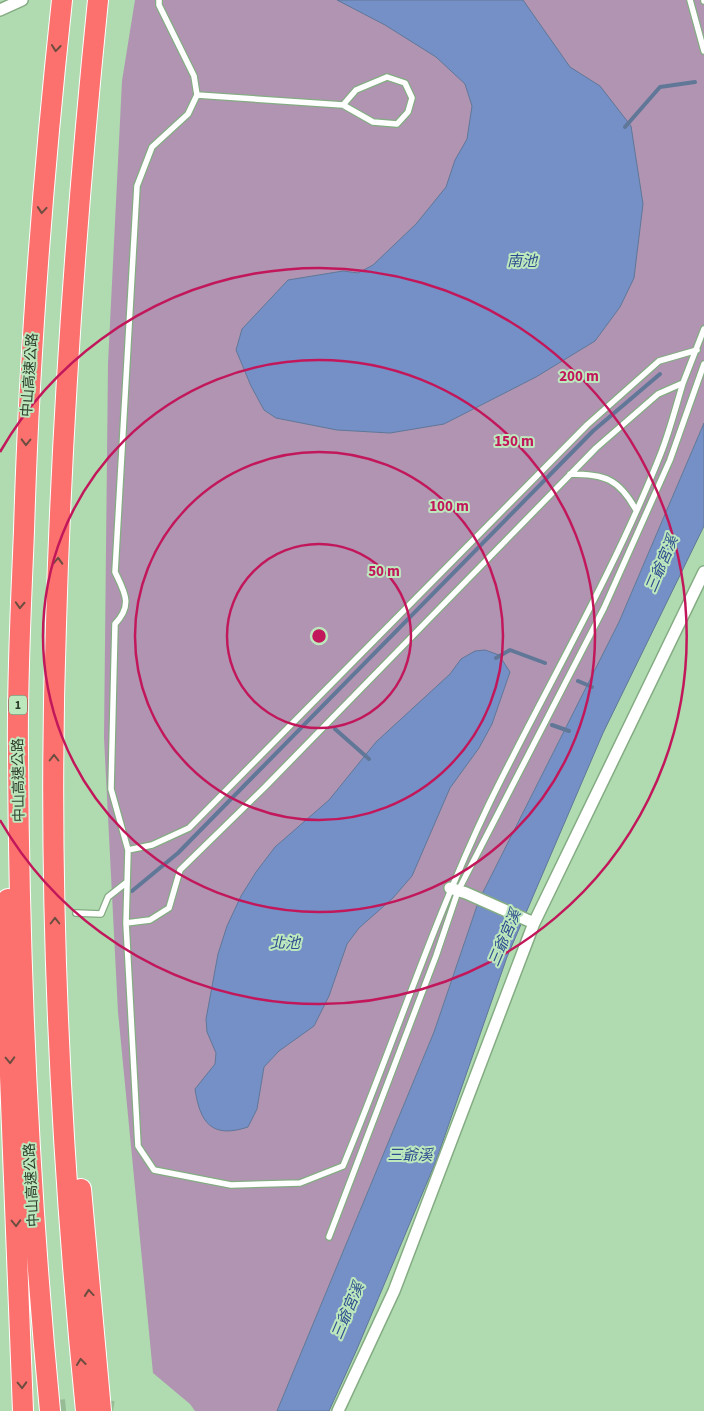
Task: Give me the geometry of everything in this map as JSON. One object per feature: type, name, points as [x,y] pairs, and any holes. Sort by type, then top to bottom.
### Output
[{"type":"highway","name":"中山高速公路","points":[[50,1411],[37,1274],[28,1130],[21,936],[18,750],[26,423],[41,222],[62,0]]},
{"type":"highway","points":[[86,1411],[72,1273],[56,944],[55,625],[64,423],[76,234],[98,0]]},
{"type":"highway","points":[[18,750],[5,947],[23,1411]]},
{"type":"highway","points":[[56,944],[70,1032],[90,1300],[101,1411]]},
{"type":"street","points":[[0,10],[22,0]]},
{"type":"street","points":[[338,1411],[394,1291],[531,921],[704,572]]},
{"type":"street","points":[[458,891],[531,921]]},
{"type":"lane","points":[[159,0],[159,5],[194,76],[197,95],[188,114],[152,147],[137,186],[115,572],[126,595],[124,614],[115,624],[111,789],[128,850],[126,923],[138,1146],[154,1170],[182,1177],[231,1185],[300,1183],[343,1166],[458,891],[604,608],[670,460],[704,364]]},
{"type":"lane","points":[[690,0],[704,51]]},
{"type":"lane","points":[[197,95],[343,105],[373,122],[397,124],[408,112],[412,98],[405,83],[387,77],[356,90],[343,105]]},
{"type":"lane","points":[[329,1237],[436,956],[490,802],[603,583],[661,452],[683,384],[704,329]]},
{"type":"lane","points":[[128,850],[152,845],[189,828],[587,425],[659,361],[697,350]]},
{"type":"lane","points":[[126,923],[150,920],[169,908],[180,870],[266,786],[570,474],[658,394],[683,384]]},
{"type":"lane","points":[[570,474],[598,474],[625,490],[636,510]]},
{"type":"lane","points":[[76,913],[101,914],[108,897],[127,882]]},
{"type":"shaded area","points":[[135,0],[704,0],[704,423],[619,622],[479,900],[434,1032],[277,1411],[195,1411],[190,1404],[153,1373],[118,1012],[104,738],[108,364],[122,81]]},
{"type":"water","name":"南池","points":[[337,0],[523,0],[570,67],[600,86],[631,126],[643,204],[634,278],[620,307],[595,341],[536,377],[444,424],[390,433],[337,430],[276,418],[264,410],[251,386],[236,350],[242,329],[288,280],[343,271],[358,273],[373,265],[416,224],[446,187],[455,160],[467,139],[472,106],[465,84],[436,57],[385,25]]},
{"type":"water","name":"三爺溪","points":[[704,423],[704,526],[603,733],[507,957],[436,1161],[357,1349],[329,1411],[277,1411],[434,1032],[479,900],[619,622]]},
{"type":"water","name":"北池","points":[[485,650],[499,655],[510,672],[492,724],[479,748],[450,788],[412,876],[393,898],[359,928],[347,944],[329,996],[314,1026],[279,1051],[264,1067],[257,1109],[248,1127],[225,1131],[217,1129],[204,1119],[197,1101],[195,1089],[215,1064],[216,1053],[207,1032],[206,1019],[218,954],[227,926],[241,896],[275,847],[329,800],[376,742],[450,674],[461,659],[475,651]]},
{"type":"waterway","points":[[625,127],[660,87],[695,82]]},
{"type":"waterway","points":[[132,891],[178,853],[593,431],[660,374]]},
{"type":"waterway","points":[[496,658],[510,650],[545,663]]},
{"type":"waterway","points":[[578,681],[592,687]]},
{"type":"waterway","points":[[552,725],[569,731]]},
{"type":"waterway","points":[[335,729],[369,759]]},
{"type":"tunnel","points":[[46,1411],[89,1407],[113,1411]]},
{"type":"water label","name":"三爺宮溪","points":[[662,564]]},
{"type":"water label","name":"三爺宮溪","points":[[505,938]]},
{"type":"water label","name":"三爺宮溪","points":[[348,1311]]}]
